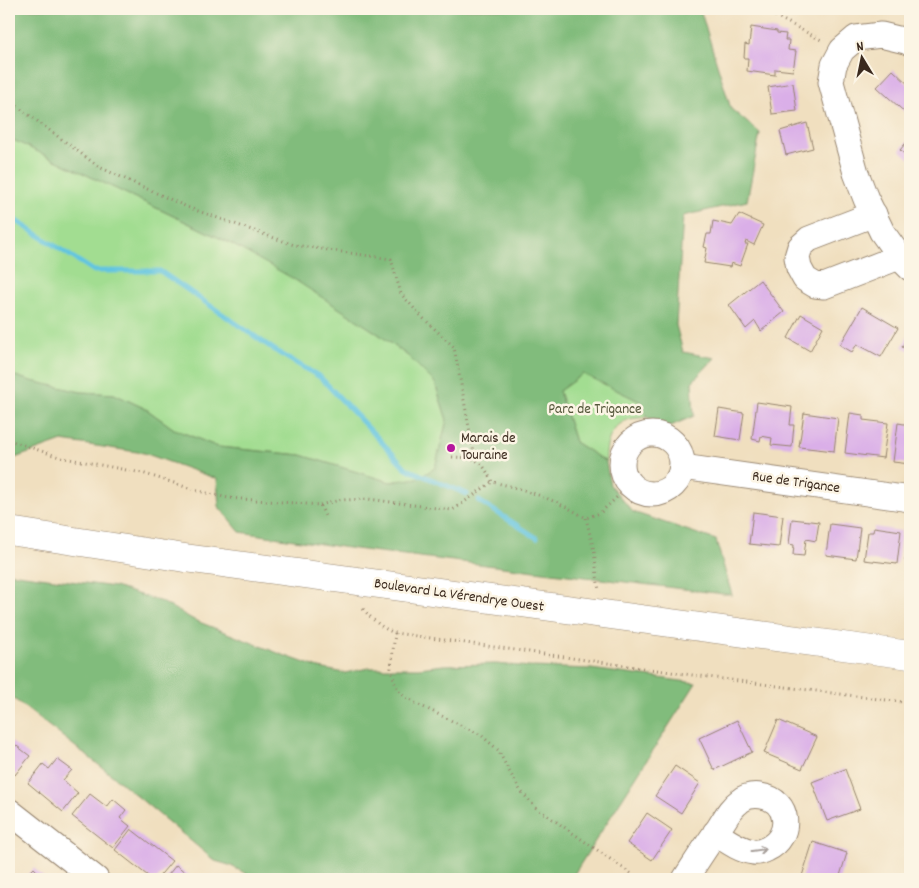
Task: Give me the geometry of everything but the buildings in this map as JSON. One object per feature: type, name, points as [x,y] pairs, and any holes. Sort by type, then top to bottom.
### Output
[{"type":"main road","name":"Boulevard La Vérendrye Ouest","points":[[9,532],[602,615],[910,655]]},
{"type":"main road","points":[[9,544],[185,558]]},
{"type":"street","points":[[874,214],[809,239],[800,247],[797,257],[799,268],[805,279],[815,285],[824,286],[905,262],[882,232],[874,214],[866,199],[856,173],[831,82],[834,65],[842,50],[856,38],[881,35],[910,43]]},
{"type":"street","points":[[652,434],[671,440],[677,448],[682,467],[679,477],[673,485],[656,494],[647,494],[630,485],[622,468],[622,458],[626,448],[633,440],[652,434]]},
{"type":"street","name":"Rue de Trigance","points":[[682,467],[910,499]]},
{"type":"street","points":[[9,811],[96,879]]},
{"type":"street","points":[[684,879],[715,833]]},
{"type":"path","points":[[762,9],[842,50]]},
{"type":"path","points":[[9,100],[99,167],[187,207],[294,245],[391,259],[401,294],[422,318],[454,347],[475,459]]},
{"type":"path","points":[[9,440],[59,457],[142,473],[194,490],[228,498],[320,505],[340,500],[368,500],[452,510],[492,482],[524,489],[567,506],[586,518],[594,551],[602,615]]},
{"type":"path","points":[[452,457],[475,459],[483,465],[492,482]]},
{"type":"path","points":[[586,518],[600,513],[630,485]]},
{"type":"path","points":[[320,505],[324,516]]},
{"type":"path","points":[[363,609],[374,622],[395,633],[692,675],[910,703]]},
{"type":"path","points":[[395,633],[391,668],[395,684],[400,693],[416,703],[482,735],[498,750],[520,790],[535,807],[639,879]]},
{"type":"green space","points":[[9,9],[700,9],[731,109],[760,133],[747,201],[683,216],[676,325],[683,352],[715,358],[692,382],[694,416],[666,428],[647,417],[641,402],[583,374],[559,391],[575,442],[606,462],[610,485],[633,512],[716,540],[732,595],[355,549],[240,532],[219,507],[217,479],[144,453],[62,441],[12,459],[9,458],[9,374],[81,392],[114,394],[146,409],[174,429],[218,447],[301,455],[390,482],[418,478],[435,468],[447,420],[435,383],[408,356],[377,333],[292,278],[228,242],[9,138]]},
{"type":"green space","points":[[9,138],[228,242],[292,277],[377,333],[408,356],[435,383],[447,420],[435,468],[418,478],[390,482],[301,455],[218,447],[174,429],[146,409],[114,394],[81,392],[9,374]]},
{"type":"green space","name":"Parc de Trigance","points":[[583,373],[641,402],[647,417],[630,419],[614,430],[608,442],[606,462],[575,442],[559,391]]},
{"type":"green space","points":[[9,573],[115,587],[162,602],[194,620],[283,655],[319,668],[345,673],[369,668],[419,668],[444,665],[496,664],[591,669],[696,683],[571,879],[257,879],[229,865],[215,861],[113,776],[9,695]]},
{"type":"waterway","points":[[9,216],[94,271],[160,271],[279,353],[320,377],[407,469],[467,494]]},
{"type":"waterway","points":[[479,501],[537,538]]},
{"type":"place","name":"Marais de Touraine","points":[[451,448]]}]
